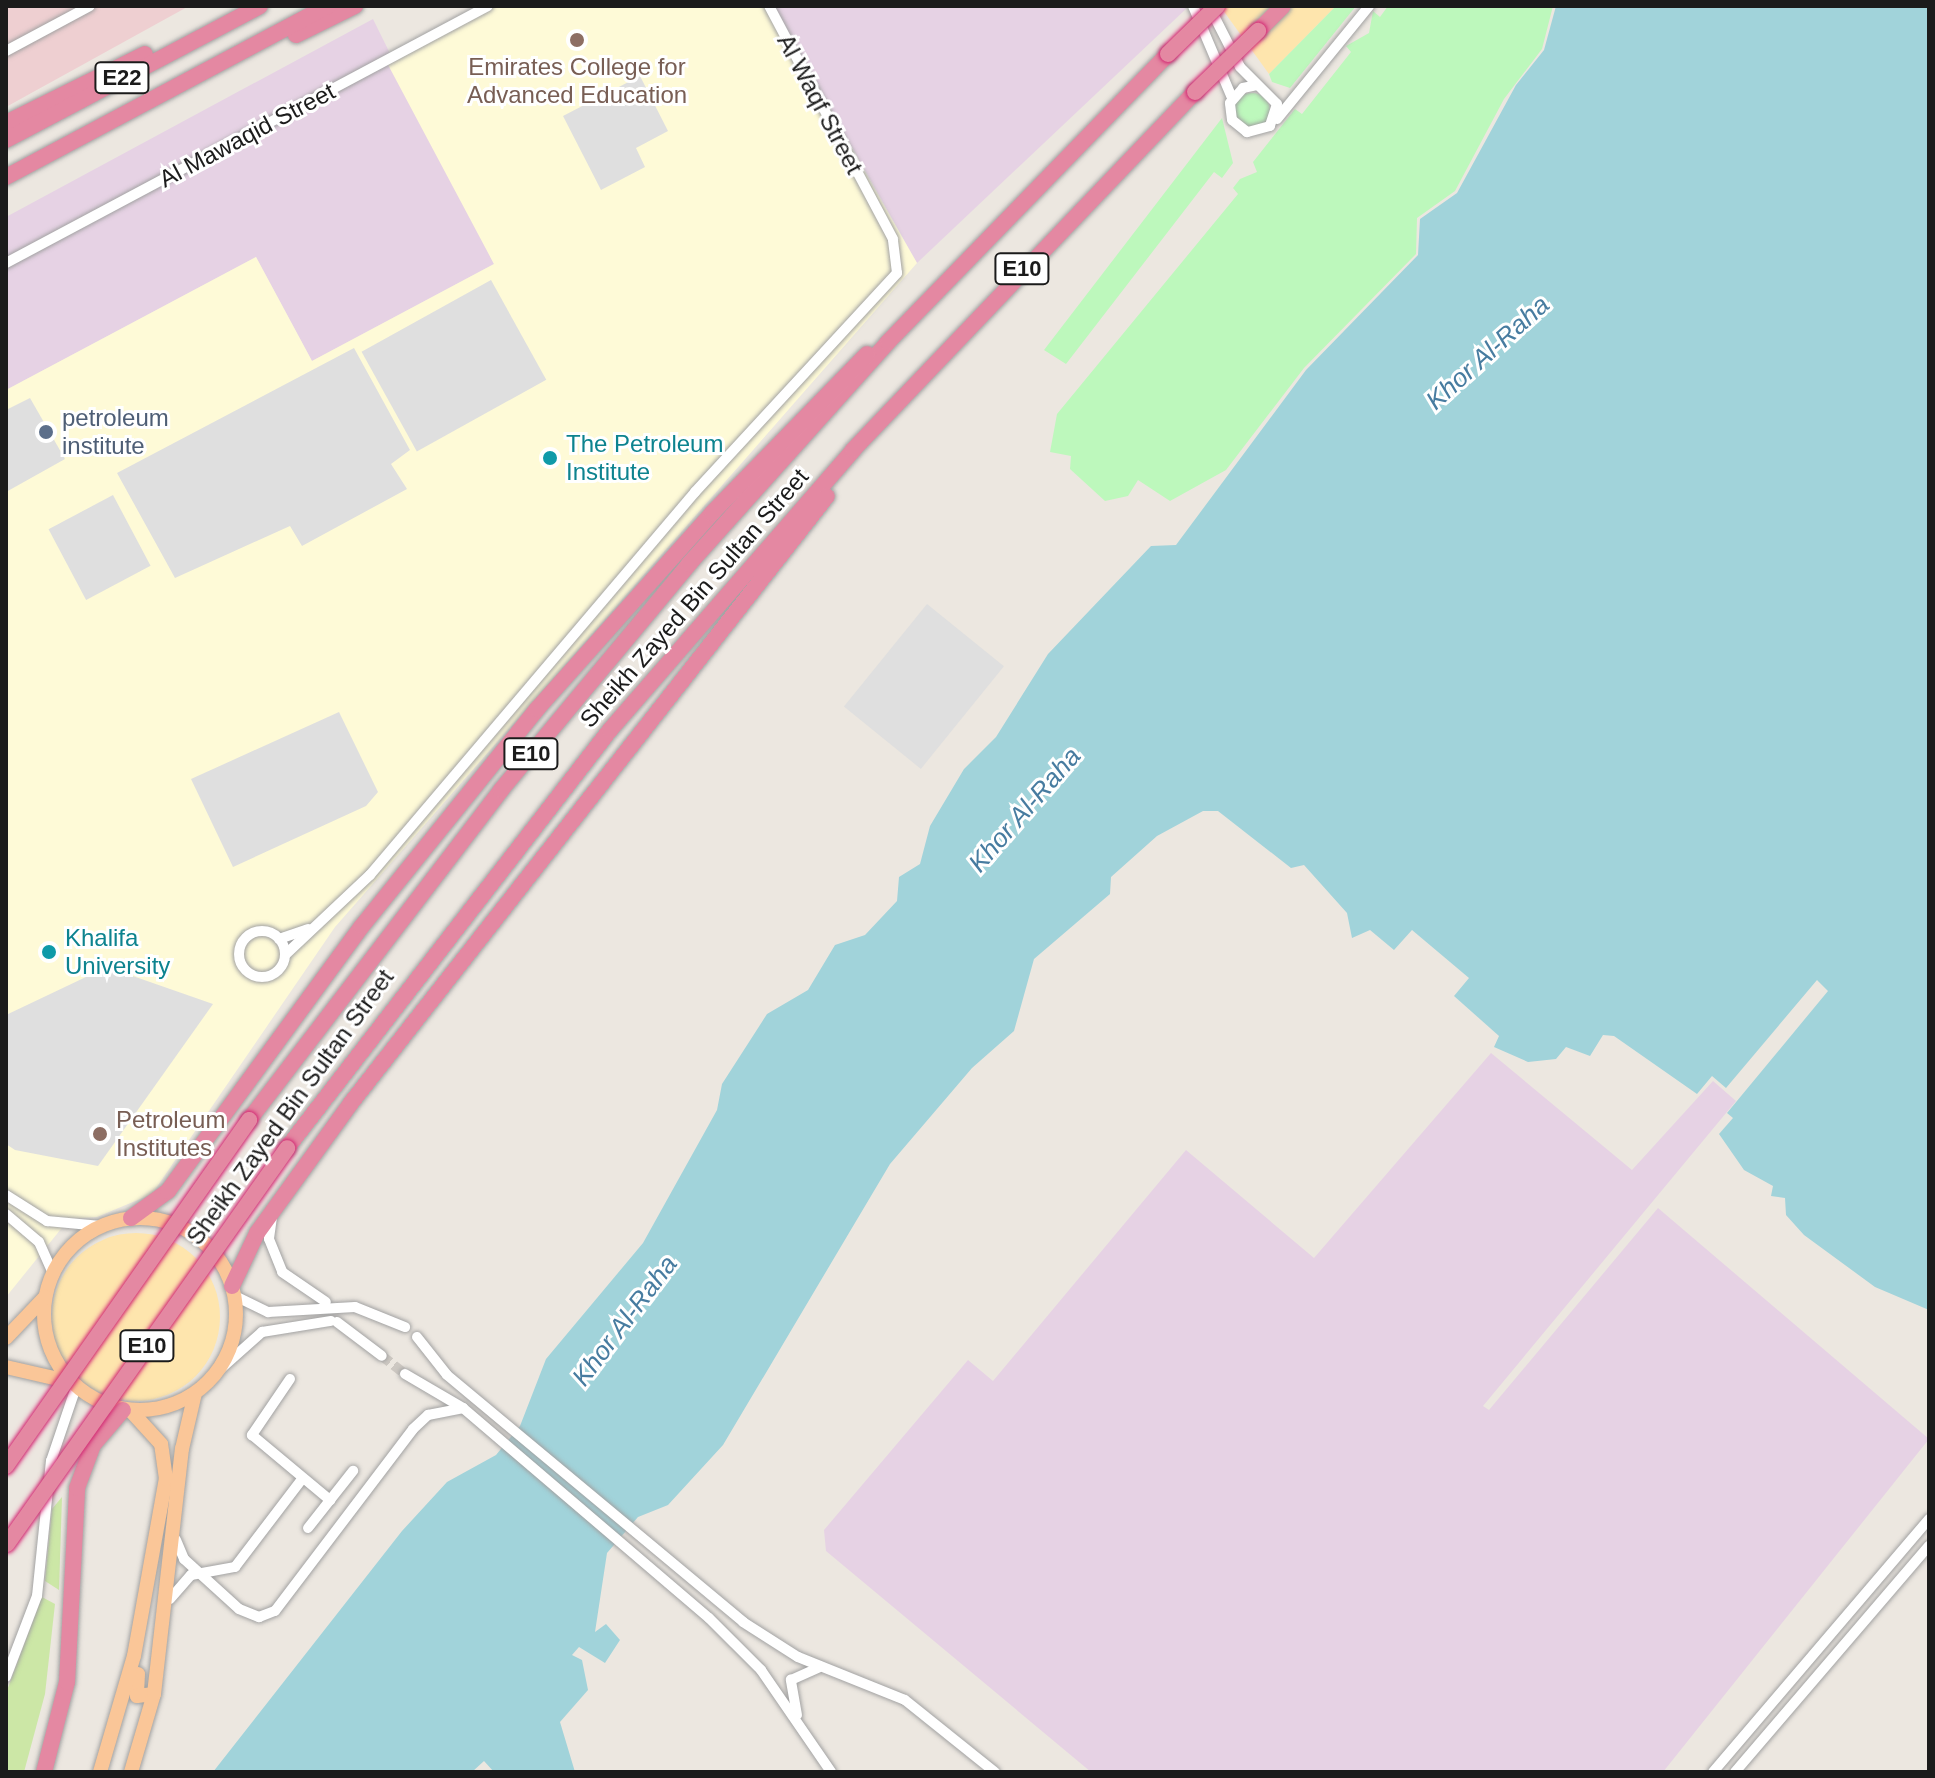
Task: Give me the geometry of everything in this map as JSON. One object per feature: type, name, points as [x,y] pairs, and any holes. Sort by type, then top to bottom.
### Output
[{"type":"highway","name":"E22","points":[[6,140],[260,6]]},
{"type":"highway","name":"E22","points":[[6,177],[46,159],[328,6]]},
{"type":"highway","points":[[220,64],[355,6]]},
{"type":"highway","name":"Sheikh Zayed Bin Sultan Street","points":[[6,1466],[249,1120],[501,790],[888,342],[1217,6]]},
{"type":"highway","name":"Sheikh Zayed Bin Sultan Street","points":[[7,1545],[287,1148],[610,730],[901,401],[1195,92],[1283,6]]},
{"type":"highway","points":[[6,123],[185,35],[239,17]]},
{"type":"highway","points":[[6,187],[46,159]]},
{"type":"highway","points":[[131,1218],[168,1191],[362,926],[620,613],[839,377],[888,342]]},
{"type":"highway","points":[[233,1291],[287,1190],[901,401]]},
{"type":"highway","points":[[44,1772],[67,1682],[77,1488],[93,1445],[127,1410]]},
{"type":"main road","points":[[73,1384],[47,1342],[45,1297],[53,1273],[101,1226],[131,1218],[194,1234],[233,1291],[233,1336],[216,1373],[195,1393],[127,1410]]},
{"type":"main road","points":[[6,1338],[45,1297]]},
{"type":"main road","points":[[6,1367],[73,1384],[127,1410],[156,1434],[165,1461],[135,1689],[141,1700],[154,1694]]},
{"type":"main road","points":[[131,1772],[154,1694],[170,1599],[182,1449],[195,1393]]},
{"type":"main road","points":[[100,1772],[145,1606]]},
{"type":"street","points":[[6,51],[90,6]]},
{"type":"street","name":"Al Mawaqid Street","points":[[6,263],[488,6]]},
{"type":"street","name":"Al Waqf Street","points":[[320,923],[370,875],[695,492],[891,281],[893,239],[769,6]]},
{"type":"street","points":[[1193,6],[1232,98],[1230,114],[1240,128],[1255,133],[1275,121],[1299,97],[1369,6]]},
{"type":"street","points":[[1209,6],[1257,85],[1299,97]]},
{"type":"street","points":[[1232,98],[1257,85]]},
{"type":"street","points":[[1269,90],[1275,121]]},
{"type":"street","points":[[320,923],[285,955],[267,977],[241,963],[250,934],[279,939],[320,923]]},
{"type":"street","points":[[279,939],[285,955]]},
{"type":"street","points":[[287,1190],[269,1228],[273,1257],[291,1283],[332,1304],[405,1327]]},
{"type":"street","points":[[6,1195],[47,1221],[101,1226]]},
{"type":"street","points":[[6,1214],[39,1242],[53,1273]]},
{"type":"street","points":[[233,1291],[268,1312],[332,1304]]},
{"type":"street","points":[[216,1373],[262,1332],[334,1321],[382,1356]]},
{"type":"street","points":[[417,1337],[447,1375],[760,1634],[824,1667],[905,1700],[995,1772]]},
{"type":"street","points":[[405,1374],[436,1387],[639,1556],[761,1670],[831,1772]]},
{"type":"street","points":[[290,1379],[252,1435],[330,1500]]},
{"type":"street","points":[[6,1677],[37,1596],[51,1461],[73,1384]]},
{"type":"street","points":[[176,1540],[184,1559],[202,1571],[239,1609],[259,1617],[275,1611],[320,1556],[413,1429],[428,1415],[463,1408]]},
{"type":"street","points":[[308,1528],[353,1471]]},
{"type":"street","points":[[170,1599],[202,1571],[228,1570],[245,1558],[302,1479]]},
{"type":"street","points":[[1713,1772],[1929,1519]]},
{"type":"street","points":[[1735,1772],[1929,1546]]},
{"type":"street","points":[[802,1727],[791,1680],[806,1668],[824,1667]]},
{"type":"shaded area","points":[[6,6],[189,6],[6,107]]},
{"type":"shaded area","points":[[488,6],[769,6],[917,263],[335,927],[152,1194],[97,1217],[69,1219],[6,1297],[6,390],[256,257],[312,361],[494,264],[386,61]]},
{"type":"shaded area","points":[[773,6],[1186,6],[1187,8],[917,263]]},
{"type":"shaded area","points":[[373,19],[494,264],[312,361],[256,257],[6,390],[6,217]]},
{"type":"shaded area","points":[[640,76],[668,131],[636,148],[645,167],[601,190],[563,116]]},
{"type":"shaded area","points":[[491,280],[546,380],[417,451],[362,352]]},
{"type":"shaded area","points":[[354,348],[410,450],[391,464],[407,489],[302,546],[290,526],[175,578],[117,473]]},
{"type":"shaded area","points":[[30,398],[65,459],[6,492],[6,410]]},
{"type":"shaded area","points":[[113,495],[151,566],[86,600],[49,529]]},
{"type":"shaded area","points":[[927,604],[1004,666],[921,769],[844,707]]},
{"type":"shaded area","points":[[339,712],[378,792],[366,806],[233,867],[191,779]]},
{"type":"shaded area","points":[[107,967],[213,1004],[98,1166],[15,1150],[6,1144],[6,1015]]},
{"type":"shaded area","points":[[1491,1053],[1632,1170],[1713,1081],[1736,1101],[1483,1406],[1489,1410],[1658,1208],[1929,1439],[1663,1772],[1091,1772],[826,1551],[824,1530],[968,1360],[993,1381],[1186,1150],[1314,1258]]},
{"type":"green space","points":[[1336,6],[1356,6],[1290,88],[1272,82],[1269,74]]},
{"type":"green space","points":[[1388,6],[1553,6],[1542,49],[1504,99],[1455,191],[1417,218],[1416,254],[1304,368],[1226,470],[1170,501],[1138,480],[1128,496],[1105,501],[1070,469],[1071,456],[1050,452],[1057,414],[1238,194],[1233,188],[1240,179],[1257,172],[1253,162],[1295,109],[1302,114],[1351,52],[1346,46],[1369,33],[1373,11],[1380,17]]},
{"type":"green space","points":[[1252,93],[1265,98],[1270,111],[1265,124],[1252,129],[1239,124],[1234,111],[1239,98]]},
{"type":"green space","points":[[1222,118],[1233,163],[1222,178],[1214,172],[1066,364],[1044,350]]},
{"type":"green space","points":[[62,1497],[59,1590],[45,1581],[52,1509]]},
{"type":"green space","points":[[42,1597],[55,1604],[45,1694],[24,1772],[6,1772],[6,1693]]},
{"type":"sand","points":[[1220,6],[1336,6],[1269,74]]},
{"type":"sand","points":[[136,1233],[168,1239],[195,1258],[214,1285],[220,1317],[214,1349],[195,1376],[168,1395],[136,1401],[104,1395],[77,1376],[58,1349],[52,1317],[58,1285],[77,1258],[104,1239]]},
{"type":"water","name":"Khor Al-Raha","points":[[1556,6],[1929,6],[1929,1310],[1875,1287],[1804,1235],[1786,1215],[1785,1198],[1771,1196],[1773,1186],[1744,1170],[1719,1134],[1733,1118],[1727,1113],[1828,991],[1817,980],[1726,1088],[1712,1076],[1697,1094],[1614,1036],[1603,1035],[1590,1056],[1566,1047],[1556,1059],[1528,1062],[1494,1047],[1499,1036],[1454,996],[1469,978],[1412,930],[1394,950],[1370,930],[1352,938],[1347,913],[1304,865],[1291,868],[1218,811],[1203,811],[1157,836],[1111,877],[1110,894],[1034,959],[1014,1031],[972,1068],[890,1164],[723,1445],[668,1505],[638,1517],[607,1553],[595,1632],[606,1624],[620,1640],[605,1663],[579,1647],[572,1655],[582,1660],[588,1690],[560,1722],[575,1772],[494,1772],[484,1761],[472,1772],[213,1772],[402,1531],[447,1482],[496,1455],[520,1426],[546,1359],[643,1243],[717,1110],[722,1084],[767,1014],[808,990],[835,945],[865,935],[897,901],[899,877],[920,864],[930,826],[964,769],[996,737],[1048,654],[1151,546],[1176,545],[1306,370],[1418,255],[1420,219],[1457,193],[1516,85],[1544,50]]},
{"type":"tunnel","points":[[382,1356],[405,1374]]},
{"type":"place","name":"Emirates College for Advanced Education","points":[[577,40]]},
{"type":"place","name":"petroleum institute","points":[[46,432]]},
{"type":"place","name":"The Petroleum Institute","points":[[550,458]]},
{"type":"place","name":"Khalifa University","points":[[49,952]]},
{"type":"place","name":"Petroleum Institutes","points":[[100,1134]]}]
